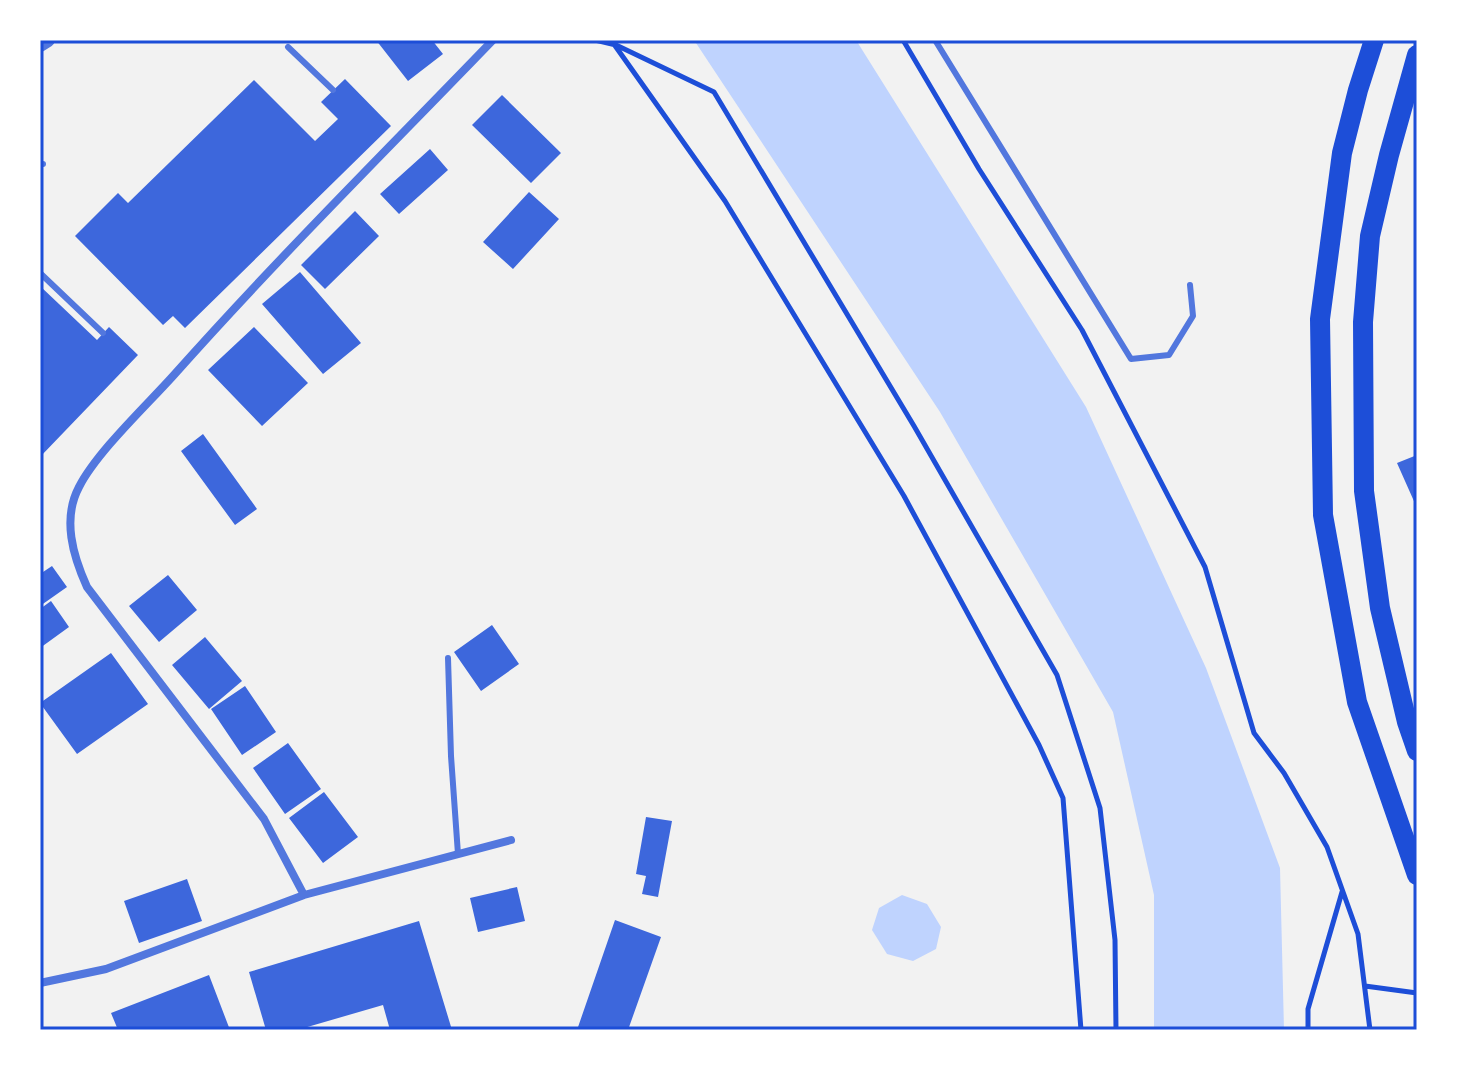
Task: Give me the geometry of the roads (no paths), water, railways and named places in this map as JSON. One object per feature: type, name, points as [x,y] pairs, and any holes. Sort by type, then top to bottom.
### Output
[{"type":"main road","points":[[1374,40],[1342,153],[1320,319],[1323,515],[1357,702],[1417,875]]},
{"type":"main road","points":[[1417,55],[1370,236],[1363,322],[1366,506],[1380,608],[1407,722],[1417,751]]},
{"type":"street","points":[[40,45],[48,40]]},
{"type":"street","points":[[304,895],[264,819],[87,587],[75,561],[70,526],[78,489],[100,458],[211,333],[493,40]]},
{"type":"street","points":[[40,983],[106,969],[304,895],[511,840]]},
{"type":"lane","points":[[935,40],[1131,359],[1169,355],[1193,316],[1190,285]]},
{"type":"lane","points":[[288,47],[333,90]]},
{"type":"lane","points":[[40,273],[103,333]]},
{"type":"lane","points":[[448,658],[458,854]]},
{"type":"water","points":[[694,40],[856,40],[1086,407],[1206,668],[1280,868],[1284,1030],[1154,1030],[1154,895],[1113,712],[940,412]]},
{"type":"water","points":[[902,895],[927,904],[941,927],[936,949],[913,961],[887,954],[872,930],[879,908]]}]
